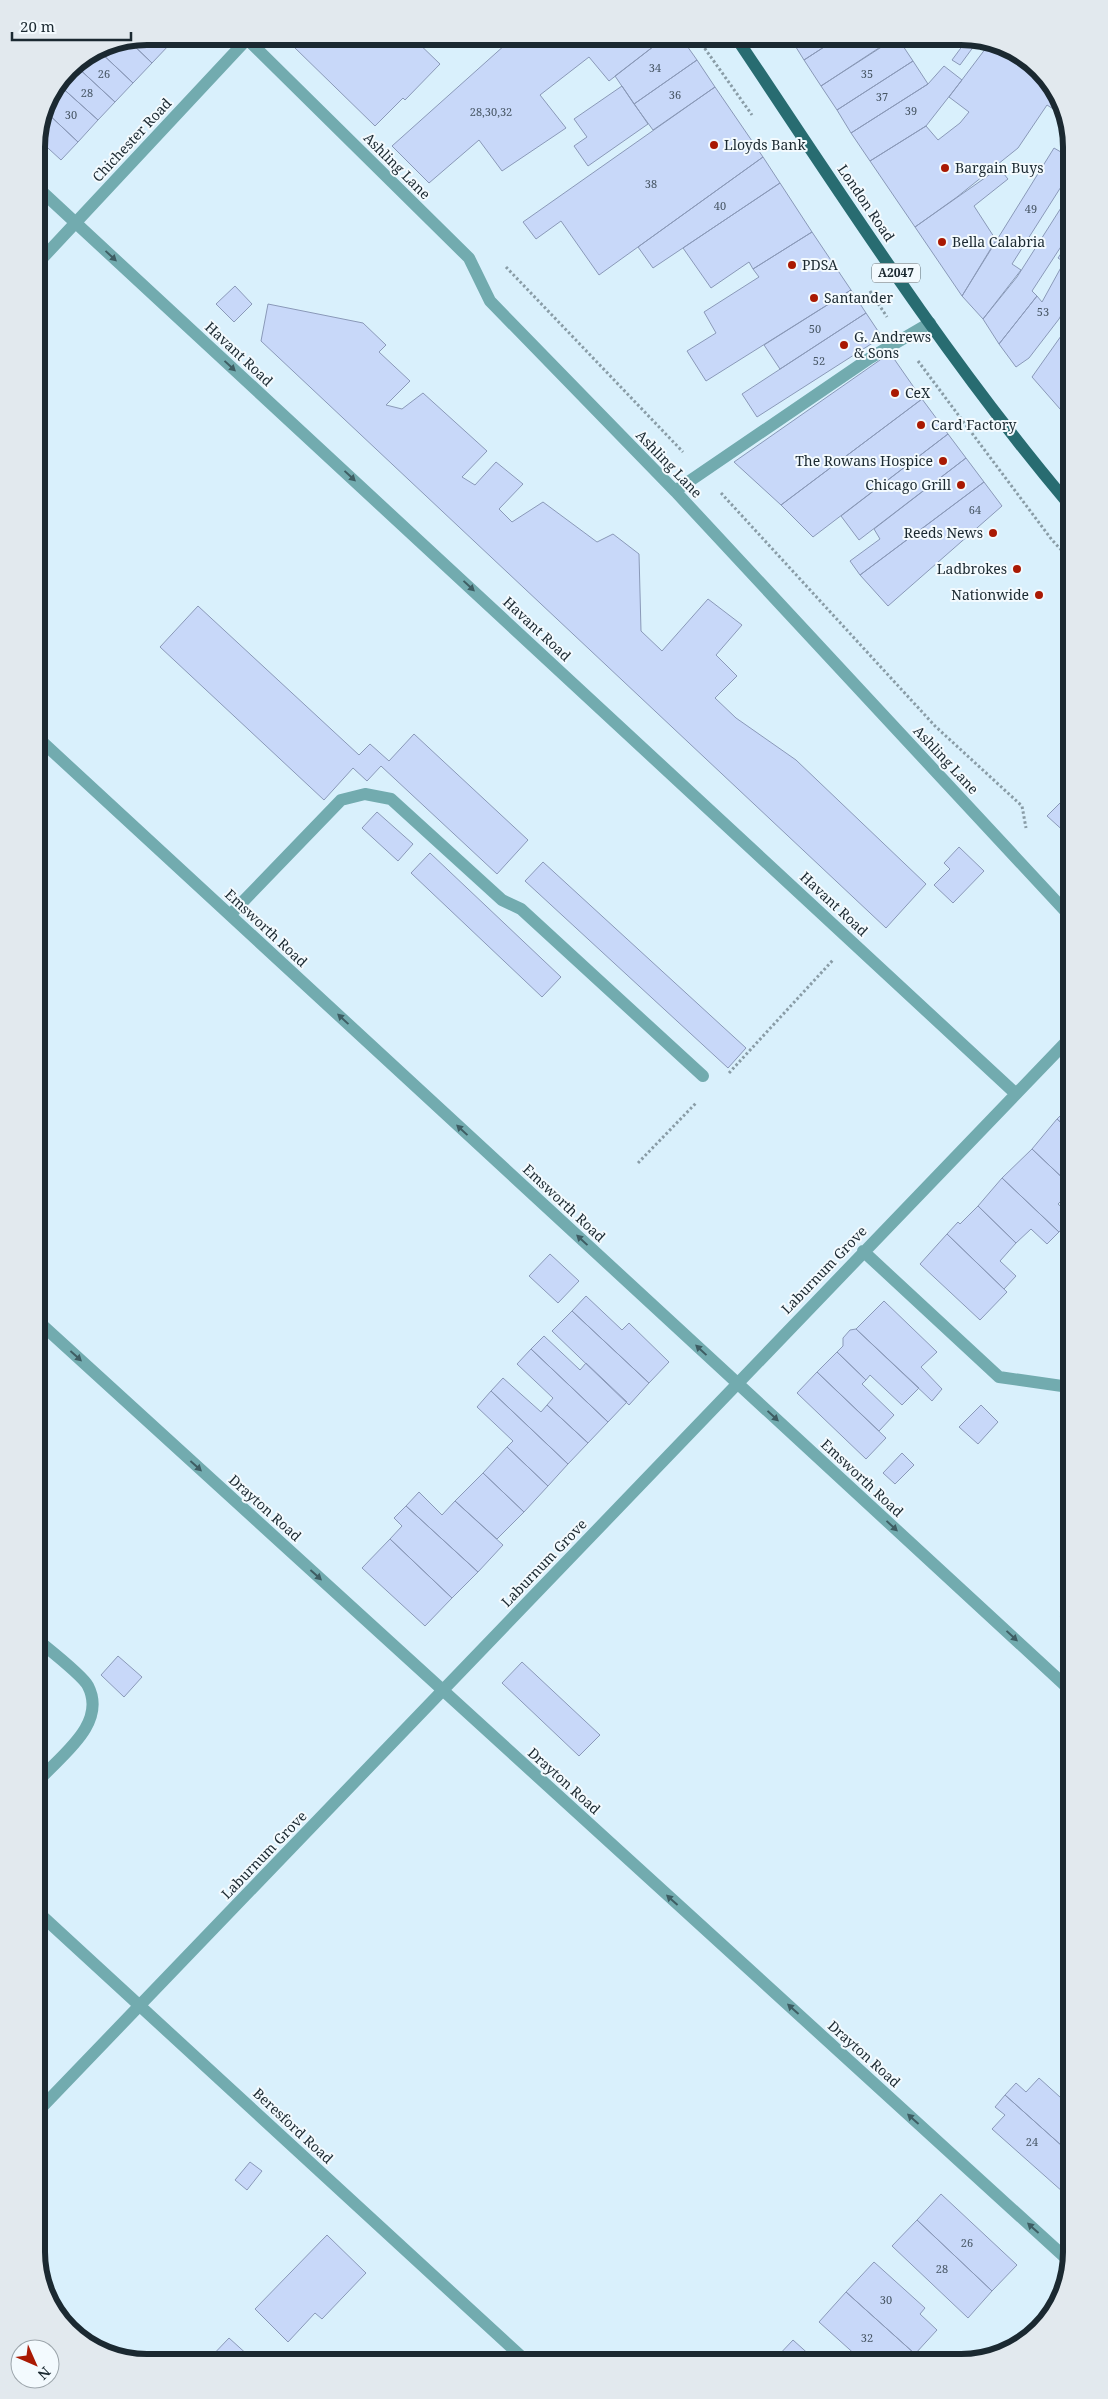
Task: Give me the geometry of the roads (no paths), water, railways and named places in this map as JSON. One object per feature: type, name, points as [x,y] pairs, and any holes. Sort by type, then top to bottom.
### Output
[{"type":"main road","name":"London Road","points":[[741,45],[930,323],[1000,418],[1063,497]]},
{"type":"street","name":"Chichester Road","points":[[45,255],[242,45]]},
{"type":"street","name":"Ashling Lane","points":[[256,45],[469,258],[490,301],[675,491],[1063,909]]},
{"type":"street","name":"Havant Road","points":[[45,195],[1016,1093]]},
{"type":"street","points":[[675,491],[870,358],[930,323]]},
{"type":"street","name":"Emsworth Road","points":[[45,744],[1063,1684]]},
{"type":"street","points":[[230,915],[341,800],[365,794],[391,799],[502,900],[521,909],[703,1076]]},
{"type":"street","name":"Laburnum Grove","points":[[45,2104],[1063,1045]]},
{"type":"street","points":[[863,1251],[999,1377],[1063,1386]]},
{"type":"street","name":"Drayton Road","points":[[45,1328],[1063,2255]]},
{"type":"street","points":[[45,1646],[88,1685],[94,1709],[84,1732],[45,1774]]},
{"type":"street","name":"Beresford Road","points":[[45,1918],[518,2354]]},
{"type":"place","name":"Lloyds Bank","points":[[714,145]]},
{"type":"place","name":"Bargain Buys","points":[[945,168]]},
{"type":"place","name":"Bella Calabria","points":[[942,242]]},
{"type":"place","name":"PDSA","points":[[792,265]]},
{"type":"place","name":"Santander","points":[[814,298]]},
{"type":"place","name":"G. Andrews & Sons","points":[[844,345]]},
{"type":"place","name":"CeX","points":[[895,393]]},
{"type":"place","name":"Card Factory","points":[[921,425]]},
{"type":"place","name":"The Rowans Hospice","points":[[943,461]]},
{"type":"place","name":"Chicago Grill","points":[[961,485]]},
{"type":"place","name":"Reeds News","points":[[993,533]]},
{"type":"place","name":"Ladbrokes","points":[[1017,569]]},
{"type":"place","name":"Nationwide","points":[[1039,595]]}]
